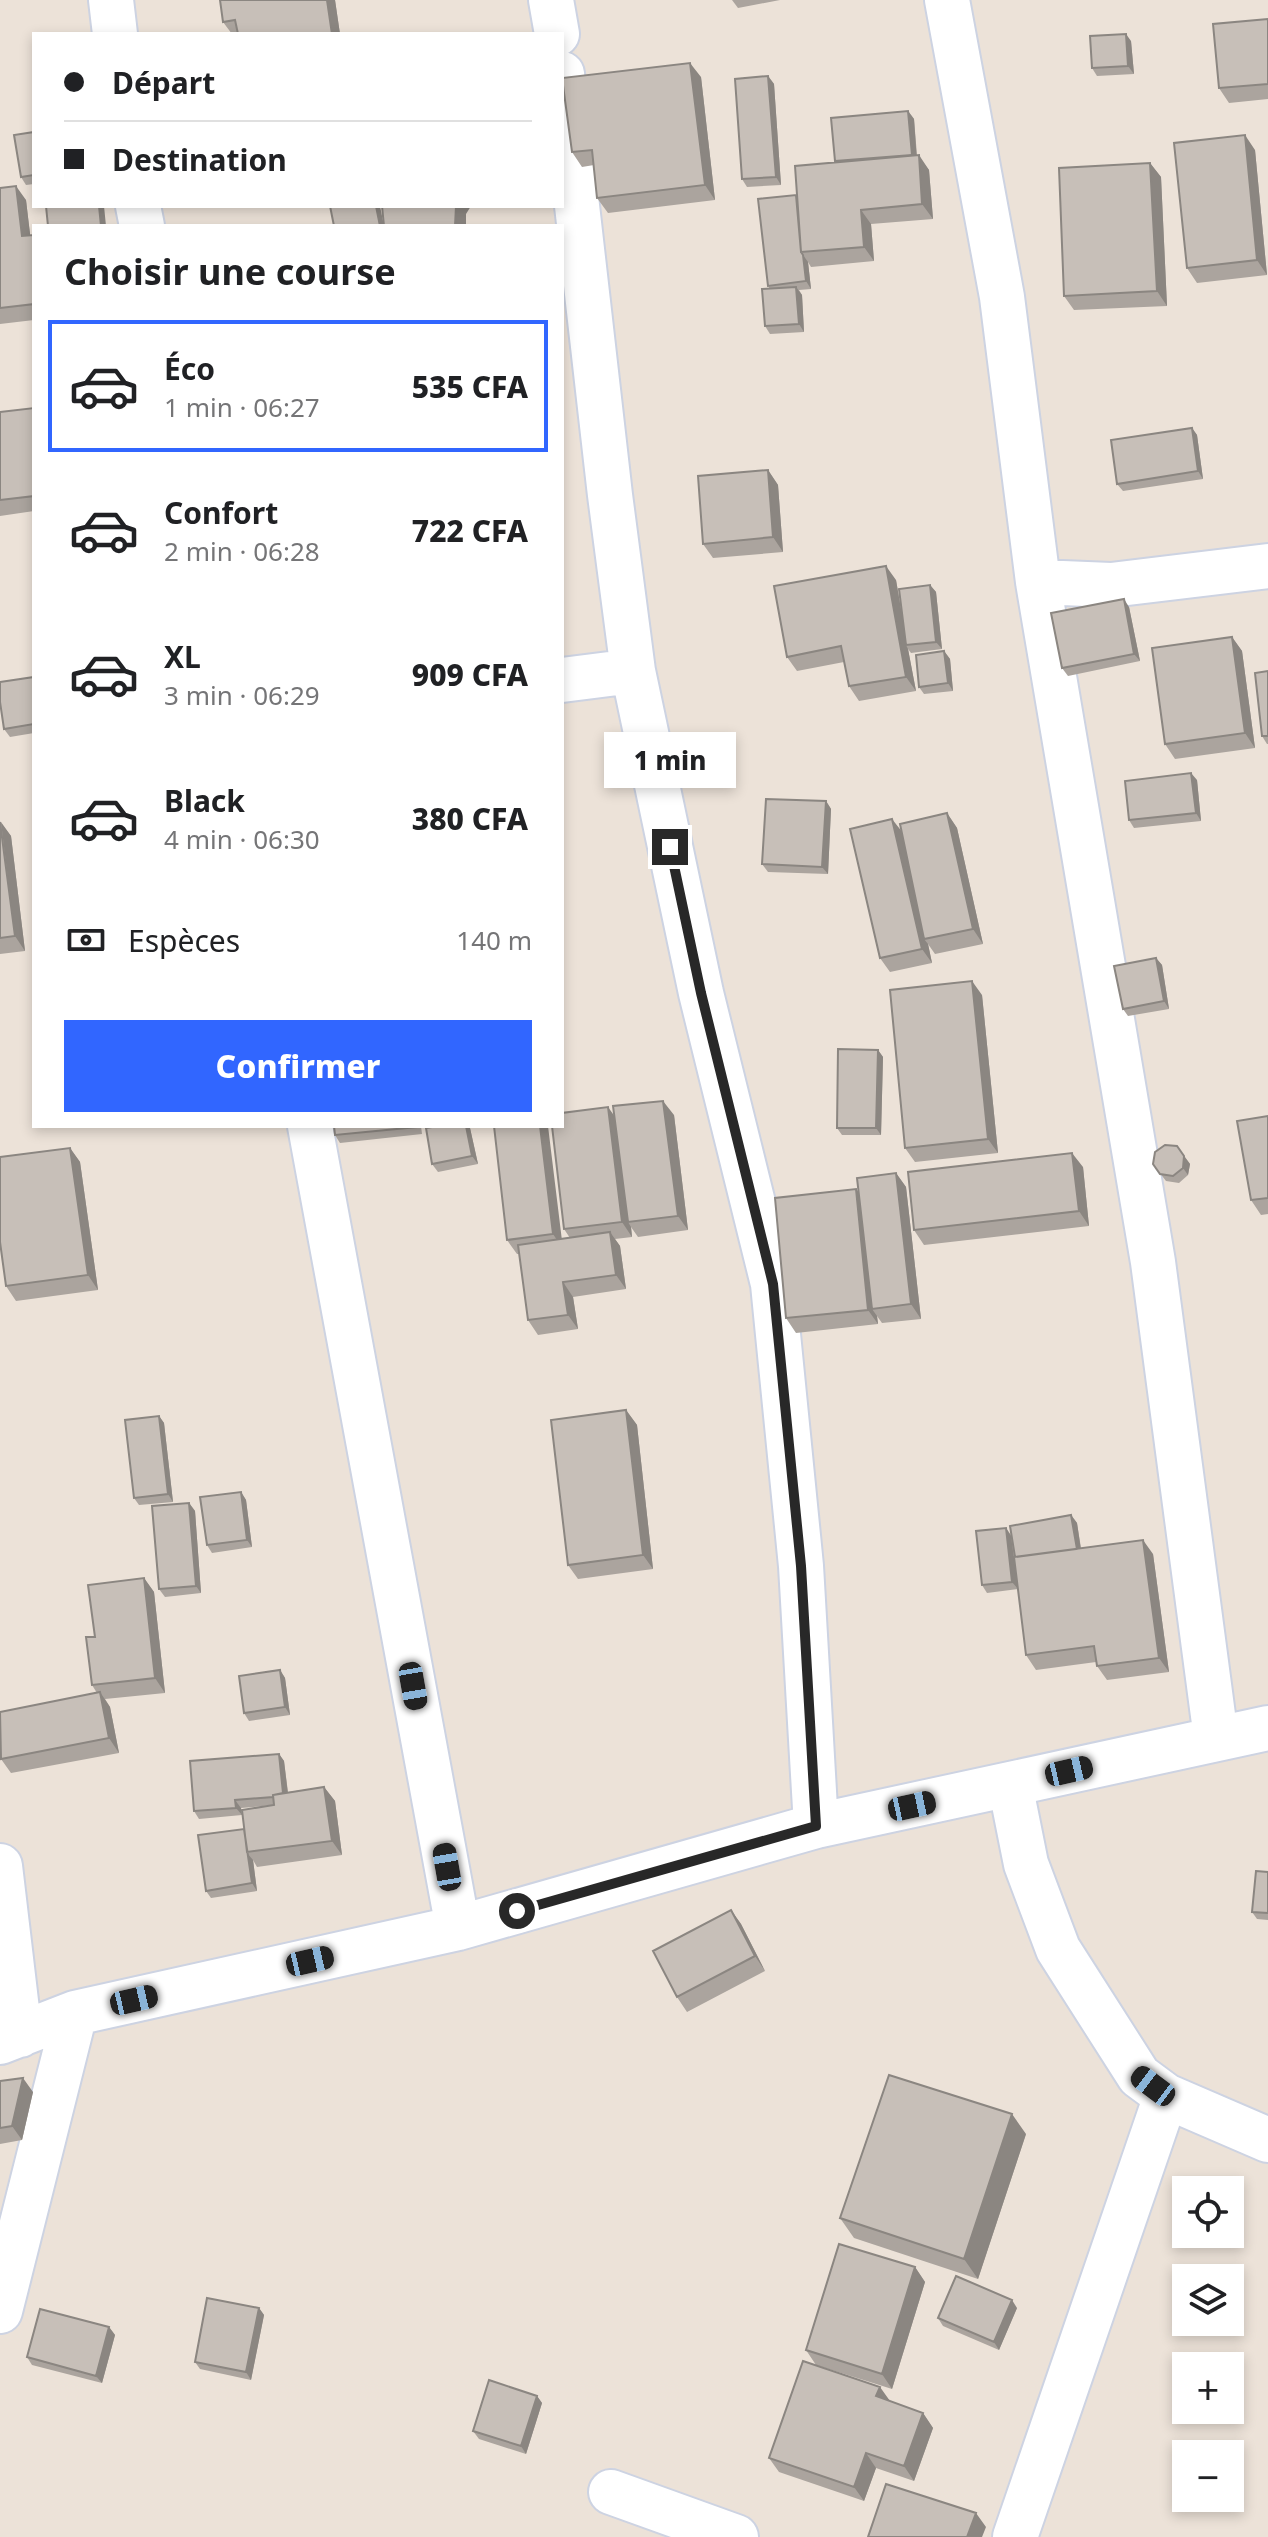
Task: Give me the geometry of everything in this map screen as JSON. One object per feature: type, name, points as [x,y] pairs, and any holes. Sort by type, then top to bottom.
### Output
[{"type":"street","points":[[111,0],[115,32]]},
{"type":"street","points":[[551,0],[557,32]]},
{"type":"street","points":[[947,0],[1002,297],[1038,582],[1153,1262],[1216,1738]]},
{"type":"street","points":[[564,92],[633,671],[701,993],[773,1284],[801,1566],[816,1826]]},
{"type":"street","points":[[1038,582],[1111,585],[1268,566]]},
{"type":"street","points":[[564,680],[633,671]]},
{"type":"street","points":[[310,1128],[458,1928]]},
{"type":"street","points":[[0,1866],[10,2039],[75,2013],[458,1928],[816,1826],[1268,1728]]},
{"type":"street","points":[[1010,1784],[1026,1864],[1058,1949],[1139,2076],[1166,2096],[1268,2140]]},
{"type":"street","points":[[0,2311],[75,2013]]},
{"type":"street","points":[[1015,2537],[1166,2096]]},
{"type":"street","points":[[611,2492],[736,2537]]},
{"type":"building","points":[[220,0],[327,0],[332,32],[238,32],[235,20],[223,22]]},
{"type":"building","points":[[1268,19],[1268,84],[1219,88],[1213,24]]},
{"type":"building","points":[[1126,34],[1128,66],[1092,68],[1090,36]]},
{"type":"building","points":[[690,63],[705,185],[597,198],[592,150],[572,152],[564,78]]},
{"type":"building","points":[[768,76],[776,177],[742,179],[735,79]]},
{"type":"building","points":[[908,111],[912,155],[835,161],[831,118]]},
{"type":"building","points":[[32,132],[32,175],[21,177],[14,135]]},
{"type":"building","points":[[1245,135],[1257,260],[1187,268],[1174,143]]},
{"type":"building","points":[[919,155],[922,204],[861,210],[864,247],[801,252],[795,166]]},
{"type":"building","points":[[1150,163],[1157,291],[1064,296],[1059,168]]},
{"type":"building","points":[[16,186],[22,236],[32,235],[32,304],[0,308],[0,188]]},
{"type":"building","points":[[796,195],[806,281],[768,286],[758,199]]},
{"type":"building","points":[[46,208],[99,208],[101,224],[48,224]]},
{"type":"building","points":[[330,208],[376,208],[380,224],[334,224]]},
{"type":"building","points":[[382,208],[456,208],[455,224],[384,224]]},
{"type":"building","points":[[796,287],[799,324],[765,326],[762,289]]},
{"type":"building","points":[[32,408],[32,496],[0,500],[0,412]]},
{"type":"building","points":[[1192,428],[1198,471],[1117,484],[1111,440]]},
{"type":"building","points":[[768,470],[773,537],[703,544],[698,476]]},
{"type":"building","points":[[886,566],[906,677],[849,686],[841,646],[787,657],[774,586]]},
{"type":"building","points":[[930,585],[936,642],[906,645],[899,589]]},
{"type":"building","points":[[1124,599],[1134,654],[1062,668],[1051,613]]},
{"type":"building","points":[[1232,637],[1245,733],[1165,744],[1152,648]]},
{"type":"building","points":[[944,651],[948,683],[919,687],[916,655]]},
{"type":"building","points":[[1268,671],[1268,736],[1262,736],[1255,673]]},
{"type":"building","points":[[32,677],[32,724],[4,729],[0,682]]},
{"type":"building","points":[[1191,773],[1196,813],[1129,820],[1125,781]]},
{"type":"building","points":[[766,799],[826,801],[822,867],[762,864]]},
{"type":"building","points":[[947,813],[973,929],[924,939],[900,824]]},
{"type":"building","points":[[892,819],[922,949],[880,958],[850,829]]},
{"type":"building","points":[[0,822],[15,936],[0,938]]},
{"type":"building","points":[[1156,958],[1164,1001],[1123,1009],[1114,966]]},
{"type":"building","points":[[972,981],[988,1139],[905,1148],[890,990]]},
{"type":"building","points":[[838,1049],[878,1050],[876,1128],[837,1128]]},
{"type":"building","points":[[663,1101],[678,1216],[628,1222],[613,1106]]},
{"type":"building","points":[[608,1107],[622,1222],[564,1229],[552,1128],[564,1128],[564,1113]]},
{"type":"building","points":[[1268,1116],[1268,1198],[1251,1200],[1237,1121]]},
{"type":"building","points":[[334,1128],[407,1128],[335,1135]]},
{"type":"building","points":[[426,1128],[466,1128],[472,1156],[432,1164]]},
{"type":"building","points":[[494,1128],[540,1128],[553,1234],[507,1240]]},
{"type":"building","points":[[1165,1145],[1177,1146],[1184,1156],[1183,1168],[1173,1176],[1160,1174],[1153,1164],[1155,1152]]},
{"type":"building","points":[[70,1148],[88,1275],[6,1286],[0,1242],[0,1157]]},
{"type":"building","points":[[1072,1153],[1079,1211],[914,1230],[908,1172]]},
{"type":"building","points":[[896,1173],[911,1304],[872,1309],[857,1178]]},
{"type":"building","points":[[856,1189],[868,1310],[786,1318],[775,1198]]},
{"type":"building","points":[[610,1232],[616,1275],[563,1282],[568,1315],[528,1320],[518,1245]]},
{"type":"building","points":[[626,1410],[643,1555],[568,1565],[551,1420]]},
{"type":"building","points":[[159,1416],[168,1494],[134,1498],[125,1420]]},
{"type":"building","points":[[241,1492],[247,1540],[207,1545],[200,1497]]},
{"type":"building","points":[[189,1503],[196,1586],[159,1589],[152,1506]]},
{"type":"building","points":[[1071,1515],[1077,1549],[1015,1557],[1010,1526]]},
{"type":"building","points":[[1006,1528],[1012,1582],[982,1585],[976,1531]]},
{"type":"building","points":[[1143,1540],[1159,1658],[1097,1666],[1094,1646],[1026,1655],[1014,1557]]},
{"type":"building","points":[[144,1578],[155,1678],[92,1685],[86,1637],[95,1637],[88,1585]]},
{"type":"building","points":[[280,1670],[285,1707],[244,1713],[239,1676]]},
{"type":"building","points":[[100,1692],[109,1738],[1,1759],[0,1712]]},
{"type":"building","points":[[279,1754],[283,1793],[273,1797],[235,1800],[236,1808],[194,1811],[190,1761]]},
{"type":"building","points":[[324,1787],[332,1841],[247,1852],[242,1810],[274,1805],[273,1795]]},
{"type":"building","points":[[244,1829],[252,1883],[206,1891],[198,1835]]},
{"type":"building","points":[[1256,1871],[1268,1872],[1268,1913],[1252,1912]]},
{"type":"building","points":[[731,1910],[755,1956],[677,1997],[653,1951]]},
{"type":"building","points":[[889,2075],[1012,2114],[964,2259],[840,2218]]},
{"type":"building","points":[[23,2078],[12,2126],[0,2128],[0,2081]]},
{"type":"building","points":[[839,2244],[915,2267],[882,2374],[806,2350]]},
{"type":"building","points":[[956,2276],[1012,2300],[994,2342],[938,2318]]},
{"type":"building","points":[[207,2298],[259,2308],[246,2372],[195,2362]]},
{"type":"building","points":[[40,2309],[109,2327],[96,2376],[27,2357]]},
{"type":"building","points":[[803,2361],[880,2387],[876,2396],[923,2413],[904,2466],[866,2453],[854,2487],[769,2458]]},
{"type":"building","points":[[489,2380],[537,2396],[521,2446],[473,2431]]},
{"type":"building","points":[[886,2484],[976,2513],[967,2537],[868,2537]]},
{"type":"route","points":[[517,1911],[816,1826],[801,1566],[773,1284],[701,993],[670,847]]}]
